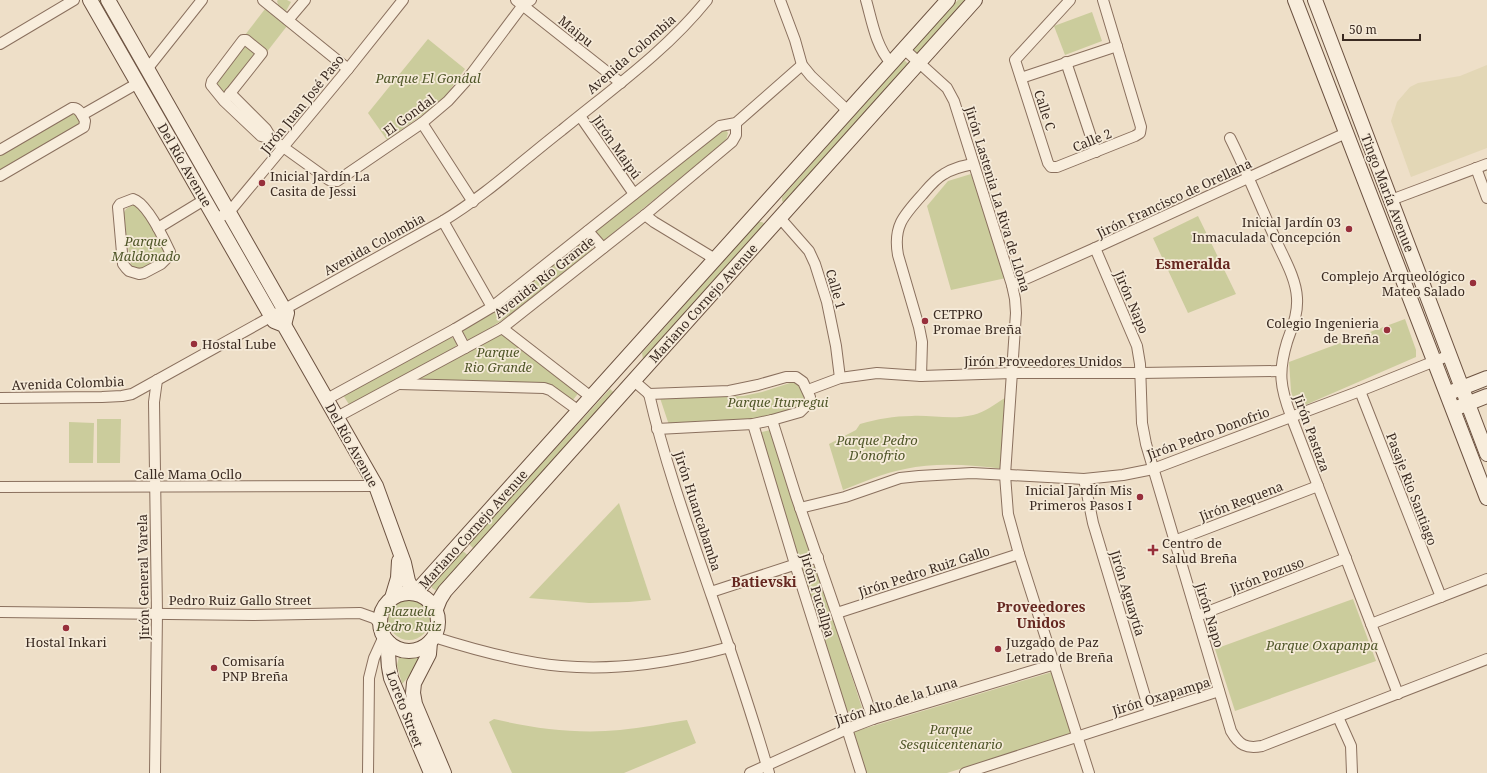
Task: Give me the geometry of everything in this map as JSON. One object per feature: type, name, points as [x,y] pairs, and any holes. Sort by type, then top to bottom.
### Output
[{"type":"main road","name":"Del Río Avenue","points":[[90,0],[271,316],[274,321],[284,325],[376,486],[404,563],[408,581],[415,593]]},
{"type":"main road","name":"Del Río Avenue","points":[[108,0],[287,313],[284,325]]},
{"type":"main road","name":"Mariano Cornejo Avenue","points":[[415,593],[948,0]]},
{"type":"main road","name":"Mariano Cornejo Avenue","points":[[436,609],[445,591],[476,556],[976,0]]},
{"type":"main road","name":"Tingo María Avenue","points":[[1295,0],[1487,498]]},
{"type":"main road","name":"Tingo María Avenue","points":[[1315,0],[1487,454]]},
{"type":"main road","points":[[773,202],[778,205],[781,210],[778,219],[768,224],[763,221],[760,217],[763,206],[773,202]]},
{"type":"main road","points":[[612,375],[616,385],[621,387],[634,380],[636,363],[626,359]]},
{"type":"main road","points":[[1446,394],[1487,378]]},
{"type":"main road","points":[[1452,410],[1487,396]]},
{"type":"main road","points":[[461,543],[476,556]]},
{"type":"main road","name":"Del Río Avenue","points":[[392,598],[398,578],[398,549]]},
{"type":"main road","points":[[407,592],[415,593],[424,596],[431,602],[436,609],[438,623],[432,640],[423,648],[410,651],[397,648],[384,635],[383,609],[392,598],[407,592]]},
{"type":"main road","name":"Loreto Street","points":[[384,635],[391,678],[431,773]]},
{"type":"main road","name":"Loreto Street","points":[[432,640],[429,654],[414,683],[413,693],[415,704],[444,773]]},
{"type":"street","points":[[0,44],[74,0]]},
{"type":"street","points":[[148,68],[202,0]]},
{"type":"street","points":[[263,0],[348,69]]},
{"type":"street","points":[[288,20],[305,0]]},
{"type":"street","name":"Jirón Juan José Paso","points":[[216,219],[229,212],[348,69],[403,0]]},
{"type":"street","name":"Avenida Colombia","points":[[0,398],[122,396],[132,394],[443,221],[473,202],[620,83],[673,38],[707,0]]},
{"type":"street","points":[[780,0],[795,40],[802,65],[811,76],[848,111]]},
{"type":"street","points":[[866,0],[881,48],[885,56],[892,63]]},
{"type":"street","name":"Calle C","points":[[1051,167],[1048,163],[1015,60],[1070,0]]},
{"type":"street","points":[[1021,78],[1117,46],[1103,0]]},
{"type":"street","name":"Maipu","points":[[524,1],[620,83]]},
{"type":"street","name":"El Gondal","points":[[227,97],[262,53],[246,40],[243,40],[212,81],[211,85],[266,129],[272,139],[283,148],[329,180],[337,181],[422,123],[448,101],[466,81],[524,1]]},
{"type":"street","name":"Calle 2","points":[[1051,167],[1057,168],[1140,133],[1141,127],[1117,46]]},
{"type":"street","name":"Jirón Lastenia La Riva de Llona","points":[[904,49],[947,88],[954,101],[1012,285],[1016,313],[1005,475],[1008,514],[1019,554],[1089,773]]},
{"type":"street","points":[[1066,62],[1096,152]]},
{"type":"street","name":"Avenida Río Grande","points":[[327,399],[492,307],[720,126],[736,123],[802,65]]},
{"type":"street","points":[[82,115],[138,83]]},
{"type":"street","points":[[0,150],[72,108],[75,107],[85,121],[84,128],[0,176]]},
{"type":"street","name":"Jirón Maipú","points":[[580,116],[634,194]]},
{"type":"street","points":[[422,123],[473,202]]},
{"type":"street","name":"Avenida Río Grande","points":[[337,418],[502,328],[645,215],[732,142],[736,135],[736,123]]},
{"type":"street","name":"Jirón Francisco de Orellana","points":[[1012,285],[1346,133]]},
{"type":"street","name":"Jirón Pastaza","points":[[1230,138],[1249,178],[1290,274],[1297,297],[1296,318],[1280,371],[1281,387],[1398,694]]},
{"type":"street","points":[[921,376],[922,342],[898,255],[896,243],[897,233],[900,222],[906,212],[935,181],[951,170],[973,164]]},
{"type":"street","points":[[1391,200],[1487,164]]},
{"type":"street","points":[[1476,168],[1487,198]]},
{"type":"street","points":[[133,199],[137,200],[158,228],[170,252],[169,256],[161,264],[144,273],[139,274],[129,271],[123,264],[118,207],[120,204],[133,199]]},
{"type":"street","points":[[158,228],[204,200]]},
{"type":"street","points":[[645,215],[715,259]]},
{"type":"street","name":"Calle 1","points":[[778,219],[809,251],[815,264],[827,302],[836,346],[840,378]]},
{"type":"street","points":[[443,221],[492,307]]},
{"type":"street","points":[[588,231],[603,248]]},
{"type":"street","name":"Jirón Napo","points":[[1095,248],[1134,339],[1139,358],[1142,423],[1153,469],[1219,691]]},
{"type":"street","points":[[502,328],[591,397]]},
{"type":"street","points":[[455,329],[465,348]]},
{"type":"street","name":"Jirón Pedro Donofrio","points":[[800,508],[845,497],[900,478],[972,473],[1084,479],[1123,475],[1153,469],[1360,391],[1450,355]]},
{"type":"street","name":"Jirón Proveedores Unidos","points":[[808,390],[840,378],[877,373],[921,376],[1012,372],[1140,373],[1280,371]]},
{"type":"street","points":[[634,380],[649,394],[729,391],[786,377],[796,377],[803,382],[810,397],[806,408],[800,412],[753,424],[657,429]]},
{"type":"street","name":"Jirón General Varela","points":[[155,773],[157,613],[154,402],[157,380]]},
{"type":"street","points":[[397,384],[544,388],[550,390],[579,411]]},
{"type":"street","name":"Pasaje Rio Santiago","points":[[1360,391],[1441,597]]},
{"type":"street","name":"Jirón Huancabamba","points":[[649,394],[657,429],[690,533],[730,647],[768,769]]},
{"type":"street","name":"Jirón Pucallpa","points":[[772,420],[800,508],[873,719]]},
{"type":"street","name":"Jirón Pucallpa","points":[[753,424],[795,564],[861,773]]},
{"type":"street","name":"Jirón Aguaytía","points":[[1084,479],[1093,523],[1150,713]]},
{"type":"street","name":"Calle Mama Ocllo","points":[[0,487],[376,486]]},
{"type":"street","name":"Jirón Requena","points":[[1174,541],[1318,486]]},
{"type":"street","name":"Jirón Pedro Ruiz Gallo","points":[[837,613],[1019,554]]},
{"type":"street","points":[[711,592],[818,557]]},
{"type":"street","name":"Jirón Pozuso","points":[[1197,616],[1346,558]]},
{"type":"street","points":[[1371,624],[1487,579]]},
{"type":"street","name":"Pedro Ruiz Gallo Street","points":[[0,612],[253,615],[360,612],[374,618],[384,635]]},
{"type":"street","points":[[368,773],[369,678],[374,658],[384,635]]},
{"type":"street","points":[[432,640],[536,663],[587,667],[659,663],[730,647]]},
{"type":"street","name":"Jirón Oxapampa","points":[[965,773],[1219,691],[1231,731],[1235,739],[1244,746],[1252,748],[1262,746],[1487,659]]},
{"type":"street","name":"Jirón Alto de la Luna","points":[[750,773],[768,769],[847,729],[873,719],[1055,664]]},
{"type":"street","points":[[1338,717],[1351,746],[1352,773]]},
{"type":"shaded area","points":[[1487,65],[1487,148],[1411,177],[1391,121],[1397,102],[1410,87],[1418,83],[1460,76]]},
{"type":"green space","points":[[95,0],[104,0],[221,206],[215,209]]},
{"type":"green space","points":[[278,0],[287,0],[291,2],[286,11],[279,8]]},
{"type":"green space","points":[[958,0],[978,0],[923,62],[910,52]]},
{"type":"green space","points":[[265,9],[287,26],[266,53],[245,35]]},
{"type":"green space","points":[[1092,12],[1102,41],[1065,55],[1054,26]]},
{"type":"green space","name":"Parque El Gondal","points":[[428,39],[465,69],[439,103],[387,140],[368,113]]},
{"type":"green space","points":[[246,45],[255,52],[255,55],[224,94],[215,84]]},
{"type":"green space","points":[[904,60],[915,70],[788,206],[782,201],[782,197]]},
{"type":"green space","points":[[72,112],[78,114],[81,124],[0,172],[0,153]]},
{"type":"green space","points":[[721,129],[725,129],[728,133],[726,141],[602,242],[593,231]]},
{"type":"green space","points":[[971,174],[1006,278],[951,290],[927,206],[948,181]]},
{"type":"green space","name":"Parque Maldonado","points":[[135,203],[139,205],[170,253],[148,270],[134,271],[131,266],[123,214],[126,209]]},
{"type":"green space","points":[[1198,216],[1236,294],[1188,313],[1153,238]]},
{"type":"green space","points":[[758,222],[762,222],[769,227],[645,371],[642,353]]},
{"type":"green space","points":[[585,240],[593,250],[517,310],[469,342],[461,329],[498,307]]},
{"type":"green space","points":[[1405,319],[1416,350],[1416,357],[1296,409],[1291,391],[1289,362]]},
{"type":"green space","name":"Parque Rio Grande","points":[[500,332],[580,391],[573,400],[549,384],[419,381],[417,378]]},
{"type":"green space","points":[[450,336],[457,344],[455,347],[350,406],[343,395]]},
{"type":"green space","name":"Parque Iturregui","points":[[793,382],[801,389],[806,406],[774,418],[669,425],[660,398],[743,396],[762,392]]},
{"type":"green space","points":[[610,389],[619,397],[477,552],[470,545],[470,542]]},
{"type":"green space","name":"Parque Pedro D'onofrio","points":[[1005,398],[1004,469],[979,466],[929,465],[881,475],[843,490],[829,444],[856,430],[860,424],[879,419],[899,417],[950,417],[973,415],[990,408]]},
{"type":"green space","points":[[97,419],[121,419],[120,463],[97,463]]},
{"type":"green space","points":[[69,422],[94,423],[93,463],[69,463]]},
{"type":"green space","points":[[774,429],[814,553],[797,558],[758,433]]},
{"type":"green space","points":[[619,503],[651,600],[589,603],[529,598]]},
{"type":"green space","points":[[461,551],[471,558],[440,593],[432,588],[432,584]]},
{"type":"green space","points":[[816,566],[862,708],[847,712],[801,570]]},
{"type":"green space","name":"Plazuela Pedro Ruiz","points":[[409,598],[424,604],[430,619],[424,634],[409,640],[394,634],[388,619],[394,604]]},
{"type":"green space","name":"Parque Oxapampa","points":[[1353,599],[1376,661],[1235,711],[1215,649]]},
{"type":"green space","points":[[424,653],[425,658],[402,684],[397,665],[399,657],[412,657]]},
{"type":"green space","name":"Parque Sesquicentenario","points":[[1052,672],[1072,734],[947,773],[865,773],[853,732]]},
{"type":"green space","points":[[494,719],[525,726],[572,731],[628,729],[687,720],[696,743],[624,773],[512,773],[489,722]]},
{"type":"place","name":"Inicial Jardín La Casita de Jessi","points":[[262,183]]},
{"type":"place","name":"Inicial Jardín 03 Inmaculada Concepción","points":[[1349,229]]},
{"type":"place","name":"Complejo Arqueológico Mateo Salado","points":[[1473,283]]},
{"type":"place","name":"CETPRO Promae Breña","points":[[925,321]]},
{"type":"place","name":"Colegio Ingenieria de Breña","points":[[1387,330]]},
{"type":"place","name":"Hostal Lube","points":[[194,344]]},
{"type":"place","name":"Inicial Jardín Mis Primeros Pasos I","points":[[1140,497]]},
{"type":"place","name":"Centro de Salud Breña","points":[[1153,550]]},
{"type":"place","name":"Hostal Inkari","points":[[66,628]]},
{"type":"place","name":"Juzgado de Paz Letrado de Breña","points":[[998,649]]},
{"type":"place","name":"Comisaría PNP Breña","points":[[214,668]]},
{"type":"district","name":"Esmeralda","points":[[1193,263]]},
{"type":"district","name":"Batievski","points":[[764,581]]},
{"type":"district","name":"Proveedores Unidos","points":[[1041,614]]}]
